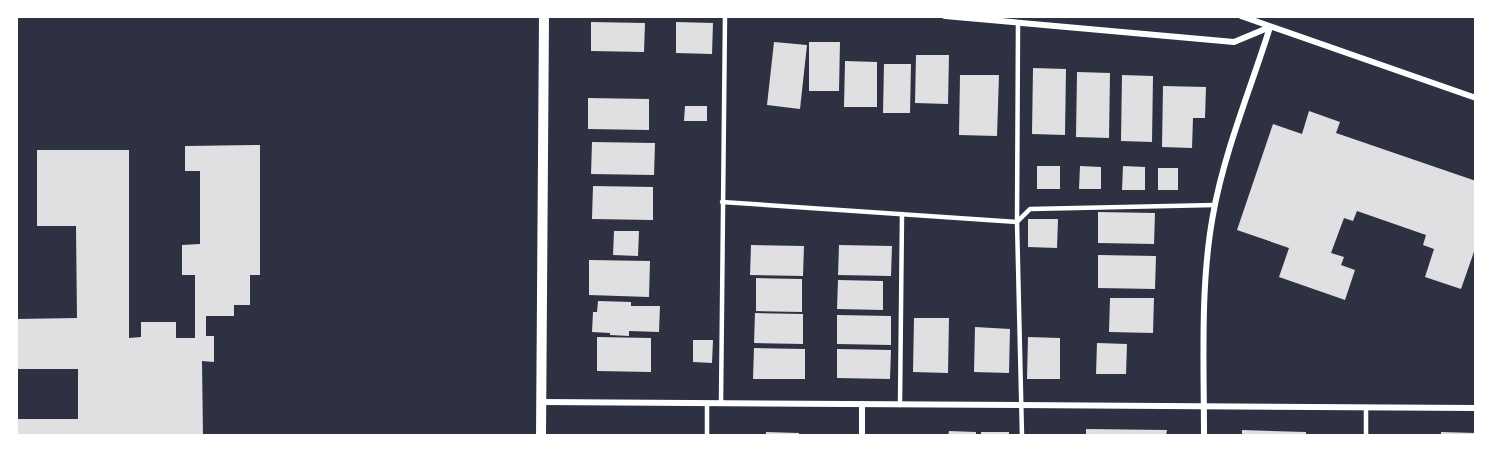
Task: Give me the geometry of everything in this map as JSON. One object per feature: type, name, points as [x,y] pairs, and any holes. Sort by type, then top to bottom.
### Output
[{"type":"street","points":[[541,435],[544,16]]},
{"type":"street","points":[[945,16],[1234,42],[1270,27]]},
{"type":"street","points":[[1241,16],[1476,98]]},
{"type":"street","points":[[1204,435],[1208,244],[1221,177],[1270,27]]},
{"type":"street","points":[[542,402],[1476,408]]},
{"type":"street","points":[[862,404],[862,435]]},
{"type":"lane","points":[[721,403],[725,16]]},
{"type":"lane","points":[[1018,23],[1017,222],[1022,435]]},
{"type":"lane","points":[[722,202],[1017,222],[1030,209],[1215,205]]},
{"type":"lane","points":[[900,405],[903,214]]},
{"type":"lane","points":[[707,403],[707,435]]},
{"type":"lane","points":[[1366,407],[1366,435]]},
{"type":"building","points":[[591,22],[645,23],[644,52],[591,51]]},
{"type":"building","points":[[676,22],[713,23],[712,54],[676,53]]},
{"type":"building","points":[[774,42],[807,45],[800,109],[767,105]]},
{"type":"building","points":[[809,42],[840,42],[839,91],[809,91]]},
{"type":"building","points":[[916,55],[949,55],[948,104],[915,103]]},
{"type":"building","points":[[845,61],[877,62],[877,107],[844,107]]},
{"type":"building","points":[[884,64],[911,64],[910,113],[883,113]]},
{"type":"building","points":[[1033,68],[1066,69],[1065,135],[1032,134]]},
{"type":"building","points":[[1077,72],[1110,73],[1109,138],[1076,137]]},
{"type":"building","points":[[960,75],[999,75],[997,136],[959,135]]},
{"type":"building","points":[[1122,75],[1153,76],[1152,142],[1121,141]]},
{"type":"building","points":[[1163,86],[1206,87],[1205,118],[1193,118],[1192,148],[1162,147]]},
{"type":"building","points":[[588,98],[649,99],[649,130],[588,129]]},
{"type":"building","points":[[685,106],[707,106],[707,121],[684,121]]},
{"type":"building","points":[[1309,111],[1340,122],[1336,133],[1476,181],[1476,246],[1461,289],[1425,277],[1434,249],[1423,245],[1426,235],[1357,211],[1353,221],[1344,218],[1331,253],[1344,257],[1341,265],[1355,270],[1345,300],[1279,277],[1289,248],[1237,230],[1273,124],[1302,134]]},
{"type":"building","points":[[592,142],[655,143],[654,175],[591,174]]},
{"type":"building","points":[[260,145],[260,275],[250,275],[250,305],[234,305],[234,316],[206,316],[206,336],[214,336],[214,362],[202,361],[203,436],[16,436],[16,419],[78,419],[78,369],[16,369],[16,319],[77,318],[76,226],[37,226],[37,150],[129,150],[129,338],[141,337],[141,322],[176,322],[176,338],[195,338],[195,275],[182,275],[182,245],[200,244],[200,171],[185,171],[185,146]]},
{"type":"building","points":[[1037,166],[1060,166],[1060,189],[1037,189]]},
{"type":"building","points":[[1080,166],[1101,167],[1101,189],[1079,189]]},
{"type":"building","points":[[1123,166],[1145,167],[1145,190],[1122,190]]},
{"type":"building","points":[[1158,168],[1178,168],[1178,190],[1158,190]]},
{"type":"building","points":[[593,186],[653,187],[653,220],[592,219]]},
{"type":"building","points":[[1098,212],[1155,213],[1154,244],[1098,243]]},
{"type":"building","points":[[1028,219],[1058,219],[1057,248],[1028,247]]},
{"type":"building","points":[[614,231],[639,231],[638,256],[613,255]]},
{"type":"building","points":[[751,245],[804,246],[803,276],[750,275]]},
{"type":"building","points":[[839,245],[892,246],[891,276],[838,275]]},
{"type":"building","points":[[1098,255],[1156,256],[1155,289],[1098,288]]},
{"type":"building","points":[[589,260],[650,261],[649,297],[589,295]]},
{"type":"building","points":[[756,278],[802,279],[802,312],[756,311]]},
{"type":"building","points":[[838,280],[883,281],[883,310],[837,309]]},
{"type":"building","points":[[1110,298],[1154,298],[1153,333],[1109,332]]},
{"type":"building","points":[[598,301],[631,302],[631,306],[660,306],[659,332],[629,331],[629,336],[592,332],[593,312],[597,312]]},
{"type":"building","points":[[755,313],[803,314],[803,344],[754,343]]},
{"type":"building","points":[[837,315],[891,316],[891,345],[837,344]]},
{"type":"building","points":[[914,318],[949,318],[948,373],[913,372]]},
{"type":"building","points":[[975,327],[1010,329],[1009,373],[974,372]]},
{"type":"building","points":[[597,337],[651,338],[651,372],[597,371]]},
{"type":"building","points":[[1028,337],[1060,338],[1060,379],[1027,379]]},
{"type":"building","points":[[693,340],[713,340],[712,363],[693,362]]},
{"type":"building","points":[[1097,343],[1127,344],[1126,374],[1096,374]]},
{"type":"building","points":[[754,348],[805,349],[805,379],[753,379]]},
{"type":"building","points":[[837,349],[891,350],[890,379],[837,378]]},
{"type":"building","points":[[1086,429],[1167,430],[1166,436],[1086,436]]},
{"type":"building","points":[[1242,430],[1306,432],[1306,436],[1242,436]]},
{"type":"building","points":[[949,431],[976,432],[976,436],[948,436]]},
{"type":"building","points":[[766,432],[799,433],[799,436],[766,436]]},
{"type":"building","points":[[981,432],[1009,432],[1009,436],[981,436]]},
{"type":"building","points":[[1441,432],[1476,433],[1476,436],[1441,436]]}]
